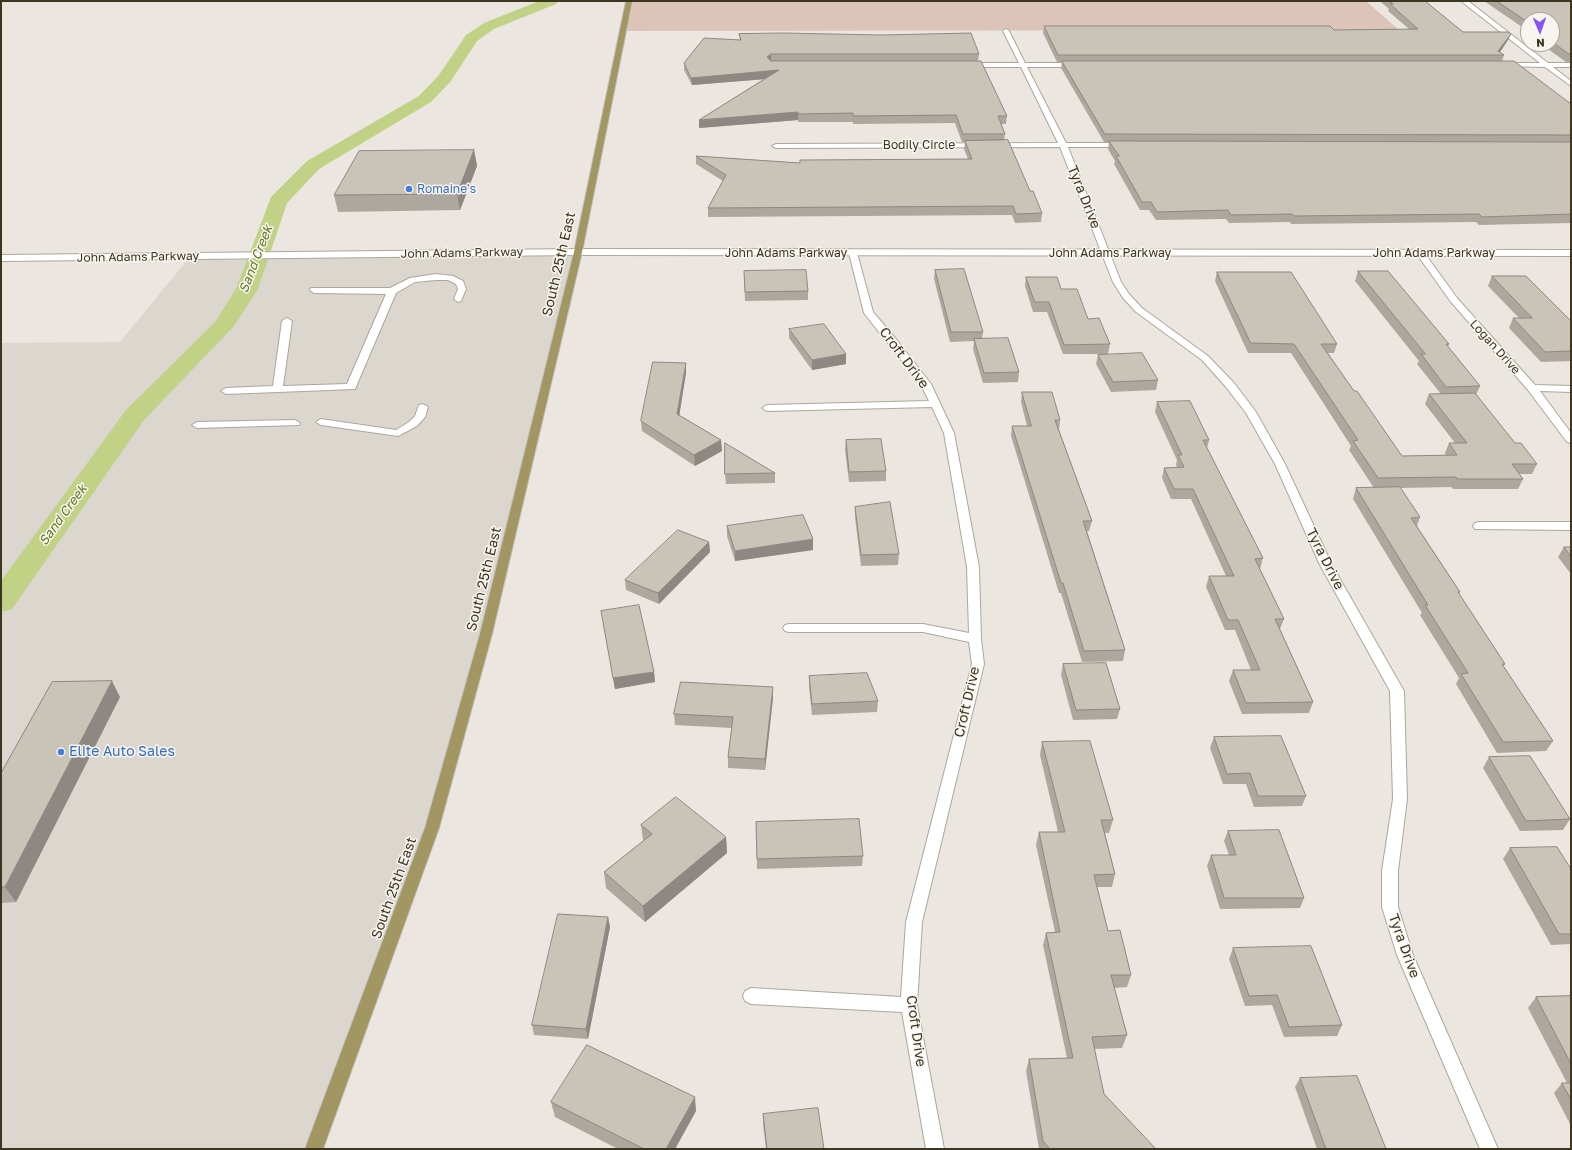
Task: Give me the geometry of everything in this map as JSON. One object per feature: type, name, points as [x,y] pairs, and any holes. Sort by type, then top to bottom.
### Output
[{"type":"main road","name":"South 25th East","points":[[314,1149],[432,828],[486,634],[578,252],[629,1]]},
{"type":"street","points":[[1464,1],[1571,84]]},
{"type":"street","name":"Tyra Drive","points":[[1006,30],[1022,65],[1063,145],[1117,282],[1131,300],[1159,326],[1205,358],[1230,385],[1251,412],[1280,464],[1326,565],[1397,691],[1400,799],[1390,871],[1390,907],[1405,955],[1488,1149]]},
{"type":"street","points":[[958,65],[1083,65]]},
{"type":"street","points":[[1495,65],[1571,65]]},
{"type":"street","name":"Bodily Circle","points":[[776,146],[1133,145]]},
{"type":"street","name":"John Adams Parkway","points":[[1,258],[578,252],[1571,253]]},
{"type":"street","name":"Croft Drive","points":[[853,253],[869,313],[926,384],[949,433],[973,567],[975,639],[978,664],[914,922],[909,1005],[935,1149]]},
{"type":"street","name":"Logan Drive","points":[[1420,253],[1454,300],[1532,388],[1571,440]]},
{"type":"street","points":[[314,290],[392,291],[413,280],[436,277],[450,278],[460,283],[462,289],[458,299]]},
{"type":"street","points":[[226,391],[351,387],[392,291]]},
{"type":"street","points":[[278,389],[287,321]]},
{"type":"street","points":[[1532,388],[1571,389]]},
{"type":"street","points":[[768,408],[935,404]]},
{"type":"street","points":[[321,422],[398,433],[420,417],[423,407]]},
{"type":"street","points":[[197,425],[295,424]]},
{"type":"street","points":[[1479,526],[1571,526]]},
{"type":"street","points":[[789,628],[924,628],[975,639]]},
{"type":"street","points":[[751,996],[909,1005]]},
{"type":"shaded area","points":[[629,1],[1366,1],[1399,30],[623,31]]},
{"type":"shaded area","points":[[578,252],[432,828],[314,1149],[1,1149],[1,343],[120,342],[192,254]]},
{"type":"building","points":[[1389,1],[1425,1],[1463,32],[1508,32],[1511,34],[1498,51],[1504,55],[1058,55],[1044,26],[1330,26],[1334,30],[1418,29],[1390,4],[1393,4]]},
{"type":"building","points":[[1497,1],[1571,1],[1571,54],[1560,48],[1560,12],[1520,12],[1520,17]]},
{"type":"building","points":[[783,33],[881,35],[971,33],[979,54],[771,54],[767,57],[771,61],[981,61],[1007,116],[998,116],[1005,134],[963,134],[956,115],[853,116],[853,113],[798,114],[798,112],[699,120],[779,70],[691,78],[684,63],[704,38],[741,40],[739,34]]},
{"type":"building","points":[[1062,61],[1514,61],[1571,104],[1571,135],[1105,134]]},
{"type":"building","points":[[1008,140],[1030,191],[1033,191],[1042,213],[1016,214],[1013,206],[708,208],[726,175],[696,156],[800,163],[800,160],[972,159],[965,141]]},
{"type":"building","points":[[1109,141],[1571,142],[1571,214],[1482,217],[1479,214],[1294,216],[1292,214],[1231,215],[1228,210],[1157,212],[1151,202],[1142,202],[1116,156],[1119,156]]},
{"type":"building","points":[[474,150],[457,194],[334,195],[359,151]]},
{"type":"building","points":[[964,269],[983,332],[951,332],[935,270]]},
{"type":"building","points":[[806,270],[808,291],[745,292],[744,271]]},
{"type":"building","points":[[1358,271],[1388,271],[1449,344],[1446,344],[1480,386],[1446,387],[1421,354],[1425,354]]},
{"type":"building","points":[[1217,272],[1291,272],[1337,344],[1321,344],[1354,391],[1357,391],[1402,456],[1457,455],[1449,443],[1467,443],[1429,394],[1475,393],[1515,443],[1521,443],[1537,464],[1512,464],[1523,479],[1457,479],[1456,477],[1378,478],[1353,441],[1358,440],[1294,344],[1251,343]]},
{"type":"building","points":[[1492,276],[1526,276],[1571,321],[1571,351],[1545,352],[1513,318],[1532,318]]},
{"type":"building","points":[[1026,277],[1057,277],[1061,289],[1077,289],[1088,319],[1099,318],[1110,344],[1064,345],[1049,302],[1035,302]]},
{"type":"building","points":[[824,324],[846,354],[812,360],[789,329]]},
{"type":"building","points":[[1008,338],[1019,372],[984,373],[974,339]]},
{"type":"building","points":[[1142,353],[1158,380],[1113,382],[1098,355]]},
{"type":"building","points":[[653,362],[686,363],[677,414],[721,440],[694,455],[641,421]]},
{"type":"building","points":[[1022,392],[1052,392],[1060,420],[1055,420],[1092,521],[1083,521],[1125,650],[1084,651],[1012,426],[1031,426]]},
{"type":"building","points":[[1190,401],[1209,440],[1203,440],[1263,558],[1255,559],[1284,619],[1275,619],[1313,702],[1246,703],[1233,670],[1260,670],[1238,620],[1228,620],[1209,576],[1234,576],[1193,489],[1174,489],[1164,468],[1184,467],[1178,455],[1182,455],[1157,402]]},
{"type":"building","points":[[881,439],[886,471],[849,472],[846,440]]},
{"type":"building","points":[[725,443],[775,473],[725,474]]},
{"type":"building","points":[[1400,487],[1420,517],[1411,518],[1505,664],[1502,664],[1553,741],[1503,742],[1461,674],[1468,673],[1425,605],[1428,605],[1356,488]]},
{"type":"building","points":[[890,502],[899,554],[861,555],[855,507]]},
{"type":"building","points":[[803,515],[813,539],[735,551],[727,526]]},
{"type":"building","points":[[678,530],[709,542],[658,593],[625,580]]},
{"type":"building","points":[[1564,547],[1571,547],[1571,556]]},
{"type":"building","points":[[639,605],[654,672],[613,678],[601,611]]},
{"type":"building","points":[[1106,663],[1120,709],[1076,710],[1063,664]]},
{"type":"building","points":[[867,673],[878,701],[812,704],[809,676]]},
{"type":"building","name":"Elite Auto Sales","points":[[112,681],[5,887],[1,887],[1,773],[52,682]]},
{"type":"building","points":[[681,682],[773,687],[765,759],[728,757],[733,717],[674,714]]},
{"type":"building","points":[[1281,736],[1306,796],[1258,796],[1250,773],[1227,774],[1214,737]]},
{"type":"building","points":[[1090,741],[1113,820],[1101,820],[1115,874],[1094,875],[1108,931],[1120,930],[1131,975],[1111,975],[1127,1035],[1092,1037],[1104,1094],[1156,1149],[1050,1149],[1043,1141],[1029,1059],[1073,1058],[1046,933],[1060,932],[1039,832],[1065,832],[1042,742]]},
{"type":"building","points":[[1530,756],[1570,819],[1526,821],[1489,757]]},
{"type":"building","points":[[676,797],[726,837],[643,906],[604,872],[652,834],[641,825]]},
{"type":"building","points":[[859,819],[863,856],[757,859],[756,822]]},
{"type":"building","points":[[1279,830],[1304,898],[1224,898],[1211,855],[1236,855],[1228,831]]},
{"type":"building","points":[[1557,847],[1571,869],[1571,934],[1559,934],[1510,848]]},
{"type":"building","points":[[558,914],[608,917],[586,1029],[532,1025]]},
{"type":"building","points":[[1311,946],[1342,1025],[1289,1027],[1277,995],[1249,996],[1233,948]]},
{"type":"building","points":[[1571,996],[1571,1064],[1536,997]]},
{"type":"building","points":[[587,1045],[695,1097],[666,1149],[644,1149],[551,1102]]},
{"type":"building","points":[[1357,1076],[1386,1149],[1326,1149],[1300,1078]]},
{"type":"building","points":[[1562,1083],[1571,1083],[1571,1099]]},
{"type":"building","points":[[818,1108],[824,1149],[767,1149],[763,1114]]},
{"type":"waterway","name":"Sand Creek","points":[[1,602],[135,415],[223,326],[247,289],[278,201],[313,165],[425,99],[445,78],[471,38],[489,26],[551,1]]},
{"type":"place","name":"Romaine's","points":[[409,189]]},
{"type":"place","name":"Elite Auto Sales","points":[[61,752]]}]
